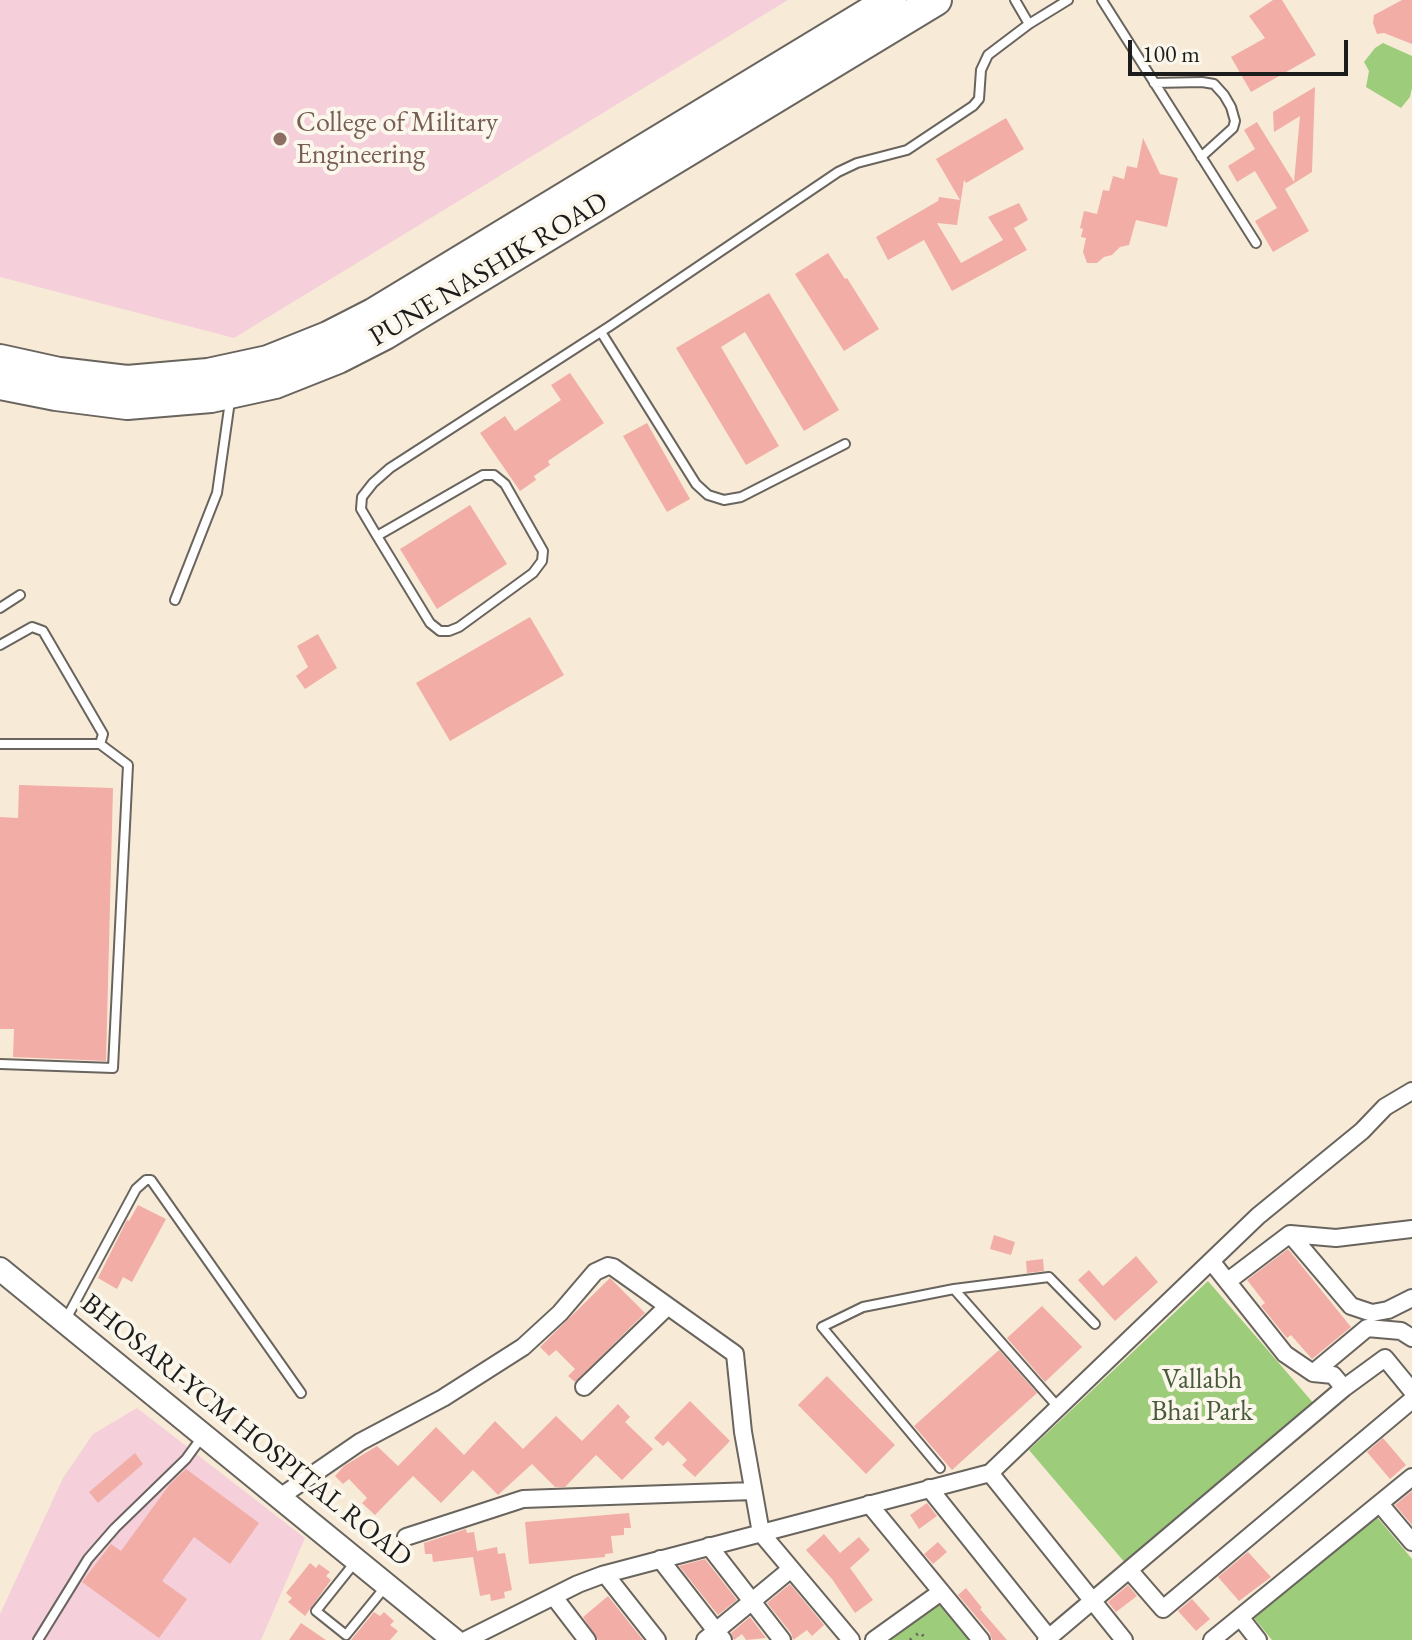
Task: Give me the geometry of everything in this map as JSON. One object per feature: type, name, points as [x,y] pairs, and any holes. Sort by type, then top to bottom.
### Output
[{"type":"highway","name":"PUNE NASHIK ROAD","points":[[0,384],[127,404],[231,393],[275,383],[338,358],[385,334],[758,94],[891,0]]},
{"type":"highway","name":"PUNE NASHIK ROAD","points":[[0,360],[59,373],[127,381],[208,374],[268,361],[328,337],[373,314],[758,94],[936,0]]},
{"type":"street","points":[[466,1640],[578,1584],[605,1574],[990,1473],[1258,1216],[1362,1131],[1385,1107],[1412,1091]]},
{"type":"street","points":[[1228,1281],[1290,1234],[1336,1238],[1412,1229]]},
{"type":"street","points":[[1290,1234],[1351,1306],[1372,1313],[1388,1310],[1412,1298]]},
{"type":"street","points":[[1211,1261],[1285,1354],[1313,1373],[1333,1375],[1344,1388]]},
{"type":"street","points":[[280,1497],[360,1442],[443,1398],[523,1347],[541,1333],[601,1268],[608,1266],[735,1354],[743,1432],[761,1533],[851,1640]]},
{"type":"street","name":"BHOSARI-YCM HOSPITAL ROAD","points":[[0,1269],[454,1640]]},
{"type":"street","points":[[584,1387],[668,1306]]},
{"type":"street","points":[[1313,1373],[1367,1328],[1401,1331],[1412,1338]]},
{"type":"street","points":[[929,1488],[1048,1639],[1344,1388],[1385,1358],[1412,1391]]},
{"type":"street","points":[[1130,1571],[1163,1609],[1412,1400]]},
{"type":"street","points":[[990,1473],[1124,1640]]},
{"type":"street","points":[[1212,1640],[1412,1477]]},
{"type":"street","points":[[406,1537],[523,1499],[753,1491]]},
{"type":"street","points":[[869,1504],[981,1640]]},
{"type":"street","points":[[1380,1504],[1412,1542]]},
{"type":"street","points":[[709,1546],[782,1640]]},
{"type":"street","points":[[660,1559],[715,1637],[751,1600],[791,1569]]},
{"type":"street","points":[[605,1574],[657,1640]]},
{"type":"street","points":[[874,1640],[941,1592]]},
{"type":"street","points":[[554,1597],[587,1640]]},
{"type":"street","points":[[1240,1617],[1258,1640]]},
{"type":"lane","points":[[1015,0],[1029,24]]},
{"type":"lane","points":[[377,536],[483,475],[494,475],[505,484],[543,551],[542,561],[533,573],[459,627],[440,631],[430,623],[377,536],[361,509],[362,497],[390,468],[601,332],[838,172],[857,163],[907,150],[973,106],[979,99],[981,70],[988,55],[1068,0]]},
{"type":"lane","points":[[1102,0],[1256,243]]},
{"type":"lane","points":[[1154,83],[1214,84],[1224,95],[1235,121],[1233,128],[1201,157]]},
{"type":"lane","points":[[601,332],[696,484],[708,495],[724,500],[741,497],[845,444]]},
{"type":"lane","points":[[175,600],[217,493],[231,393]]},
{"type":"lane","points":[[0,608],[20,595]]},
{"type":"lane","points":[[0,645],[32,627],[43,631],[103,734],[100,744]]},
{"type":"lane","points":[[0,744],[100,744],[128,765],[113,1068],[0,1064]]},
{"type":"lane","points":[[64,1321],[136,1189],[146,1180],[151,1180],[301,1393]]},
{"type":"lane","points":[[940,1468],[822,1327],[863,1307],[954,1289],[1049,1277],[1095,1324]]},
{"type":"lane","points":[[954,1289],[1058,1407]]},
{"type":"lane","points":[[38,1640],[88,1559],[115,1528],[186,1459],[203,1435]]},
{"type":"lane","points":[[357,1561],[316,1611],[346,1635],[387,1585]]},
{"type":"path","points":[[910,1640],[920,1632],[927,1640]]},
{"type":"shaded area","name":"College of Military Engineering","points":[[0,0],[788,0],[234,338],[0,277]]},
{"type":"shaded area","points":[[137,1408],[305,1538],[261,1640],[0,1640],[0,1614],[63,1478],[93,1434]]},
{"type":"green space","points":[[1383,43],[1412,56],[1412,88],[1410,97],[1401,108],[1366,87],[1369,71],[1364,62]]},
{"type":"green space","name":"Vallabh Bhai Park","points":[[1208,1281],[1315,1405],[1126,1564],[1029,1450]]},
{"type":"green space","points":[[1377,1517],[1412,1559],[1412,1640],[1272,1640],[1254,1618]]},
{"type":"green space","points":[[939,1597],[973,1640],[886,1640]]},
{"type":"building","points":[[1273,0],[1282,0],[1316,55],[1251,92],[1231,57],[1265,38],[1249,16]]},
{"type":"building","points":[[1402,0],[1412,0],[1412,44],[1384,33],[1377,34],[1373,23],[1374,15]]},
{"type":"building","points":[[1315,87],[1312,172],[1285,189],[1309,231],[1273,252],[1255,221],[1277,208],[1255,171],[1237,182],[1228,166],[1255,149],[1244,130],[1257,122],[1294,182],[1300,116],[1274,132],[1273,112]]},
{"type":"building","points":[[1006,118],[1024,149],[966,183],[964,180],[957,225],[937,223],[961,263],[1003,240],[988,217],[1019,203],[1028,220],[1014,228],[1027,250],[952,291],[924,240],[888,260],[876,237],[938,201],[939,197],[960,200],[936,159]]},
{"type":"building","points":[[1143,138],[1160,174],[1178,178],[1167,227],[1136,220],[1129,245],[1120,247],[1097,263],[1087,263],[1083,252],[1086,238],[1081,237],[1083,229],[1080,228],[1084,211],[1097,214],[1103,190],[1109,191],[1113,176],[1124,179],[1127,166],[1137,168]]},
{"type":"building","points":[[828,253],[879,329],[844,351],[795,274]]},
{"type":"building","points":[[769,293],[839,410],[804,431],[745,332],[721,347],[779,446],[746,465],[676,348]]},
{"type":"building","points":[[570,373],[604,423],[548,461],[550,465],[534,476],[536,480],[520,491],[480,433],[505,416],[515,431],[561,400],[551,385]]},
{"type":"building","points":[[647,423],[690,499],[667,512],[623,436]]},
{"type":"building","points":[[470,505],[507,564],[437,609],[400,549]]},
{"type":"building","points":[[530,617],[564,675],[450,741],[416,683]]},
{"type":"building","points":[[318,634],[337,668],[305,689],[296,676],[308,667],[297,646]]},
{"type":"building","points":[[19,785],[113,788],[106,1061],[13,1057],[14,1029],[0,1029],[0,817],[18,818]]},
{"type":"building","points":[[138,1205],[166,1219],[132,1282],[123,1277],[117,1289],[98,1278],[127,1220]]},
{"type":"building","points":[[994,1235],[1015,1242],[1011,1255],[990,1249]]},
{"type":"building","points":[[1288,1249],[1351,1327],[1312,1359],[1291,1335],[1287,1338],[1261,1306],[1265,1303],[1247,1280]]},
{"type":"building","points":[[1136,1256],[1158,1282],[1115,1321],[1078,1280],[1089,1270],[1103,1286]]},
{"type":"building","points":[[1043,1259],[1044,1271],[1027,1273],[1026,1261]]},
{"type":"building","points":[[610,1278],[645,1313],[575,1382],[568,1376],[575,1369],[556,1350],[549,1356],[540,1347]]},
{"type":"building","points":[[1042,1306],[1082,1347],[1045,1382],[1007,1338]]},
{"type":"building","points":[[999,1350],[1037,1393],[952,1470],[914,1426]]},
{"type":"building","points":[[827,1376],[895,1445],[866,1474],[798,1405]]},
{"type":"building","points":[[690,1401],[730,1441],[695,1477],[682,1465],[687,1460],[668,1441],[663,1446],[654,1438]]},
{"type":"building","points":[[618,1404],[630,1417],[625,1422],[653,1449],[622,1480],[596,1455],[565,1487],[555,1487],[532,1464],[498,1495],[473,1470],[441,1503],[413,1476],[375,1515],[362,1503],[367,1498],[349,1479],[343,1484],[335,1476],[344,1466],[377,1446],[398,1466],[436,1427],[464,1455],[495,1421],[523,1449],[556,1416],[582,1441]]},
{"type":"building","points":[[1383,1438],[1406,1465],[1390,1479],[1367,1452]]},
{"type":"building","points":[[135,1453],[143,1464],[98,1503],[89,1492]]},
{"type":"building","points":[[186,1469],[259,1523],[230,1564],[194,1537],[162,1581],[187,1599],[159,1638],[82,1582],[111,1544],[121,1551],[170,1484]]},
{"type":"building","points":[[1412,1491],[1412,1525],[1395,1505]]},
{"type":"building","points":[[927,1503],[937,1516],[919,1529],[910,1515]]},
{"type":"building","points":[[629,1513],[631,1528],[624,1528],[624,1535],[611,1536],[613,1553],[605,1554],[605,1557],[529,1564],[525,1522]]},
{"type":"building","points":[[466,1529],[467,1533],[474,1532],[477,1551],[497,1547],[498,1554],[505,1553],[512,1590],[504,1592],[505,1598],[491,1601],[490,1594],[480,1596],[473,1557],[433,1562],[432,1554],[425,1554],[424,1543]]},
{"type":"building","points":[[824,1534],[840,1553],[859,1537],[870,1550],[850,1568],[873,1600],[855,1613],[832,1579],[806,1550]]},
{"type":"building","points":[[938,1542],[947,1552],[933,1564],[924,1554]]},
{"type":"building","points":[[1248,1552],[1271,1577],[1239,1601],[1218,1577]]},
{"type":"building","points":[[705,1559],[737,1600],[718,1615],[679,1566]]},
{"type":"building","points":[[310,1563],[316,1568],[319,1564],[330,1572],[326,1576],[331,1580],[305,1616],[288,1602],[292,1598],[286,1593]]},
{"type":"building","points":[[790,1584],[824,1625],[812,1636],[807,1630],[793,1640],[767,1603]]},
{"type":"building","points":[[1128,1585],[1137,1596],[1116,1612],[1108,1602]]},
{"type":"building","points":[[966,1588],[1007,1640],[992,1640],[990,1633],[958,1595]]},
{"type":"building","points":[[608,1596],[643,1640],[598,1640],[583,1617]]},
{"type":"building","points":[[1192,1599],[1210,1619],[1196,1631],[1178,1611]]},
{"type":"building","points":[[374,1612],[380,1616],[384,1612],[394,1621],[390,1625],[398,1631],[390,1640],[351,1640]]},
{"type":"building","points":[[750,1617],[766,1638],[746,1640],[742,1634],[734,1640],[731,1633]]},
{"type":"building","points":[[301,1623],[326,1640],[289,1640]]},
{"type":"place","name":"College of Military Engineering","points":[[280,139]]}]
